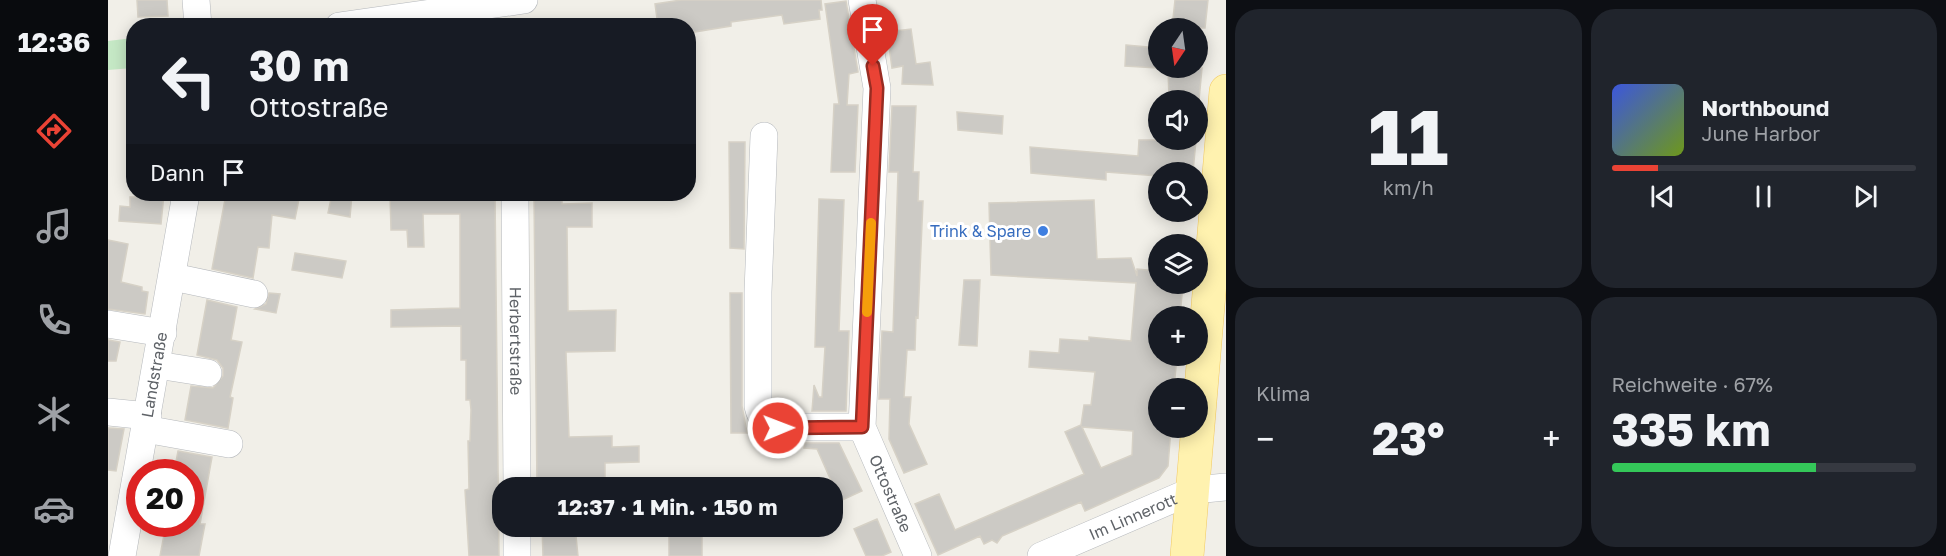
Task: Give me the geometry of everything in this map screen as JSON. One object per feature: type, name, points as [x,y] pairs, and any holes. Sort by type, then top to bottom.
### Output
[{"type":"main road","points":[[1188,556],[1222,190],[1226,91]]},
{"type":"street","points":[[196,0],[197,18]]},
{"type":"street","name":"Ottostraße","points":[[862,0],[877,88],[862,427],[918,556]]},
{"type":"street","points":[[384,18],[463,4],[518,9]]},
{"type":"street","points":[[764,136],[758,292],[758,406],[760,416],[768,424],[778,428],[862,427]]},
{"type":"street","name":"Landstraße","points":[[122,556],[185,201]]},
{"type":"street","name":"Herbertstraße","points":[[515,201],[516,477]]},
{"type":"street","points":[[173,277],[254,294]]},
{"type":"street","points":[[108,324],[163,333]]},
{"type":"street","points":[[157,365],[208,373]]},
{"type":"street","points":[[108,412],[229,444]]},
{"type":"street","name":"Im Linnerott","points":[[1041,556],[1194,490],[1226,487]]},
{"type":"street","points":[[517,537],[517,556]]},
{"type":"green space","points":[[126,39],[126,69],[108,70],[108,41]]},
{"type":"building","points":[[137,0],[167,0],[168,16],[138,17]]},
{"type":"building","points":[[681,0],[821,0],[822,10],[819,10],[820,19],[784,24],[782,15],[731,22],[731,26],[696,32],[696,18],[657,18],[655,4]]},
{"type":"building","points":[[1175,0],[1208,0],[1206,18],[1173,18]]},
{"type":"building","points":[[846,1],[858,72],[849,74],[847,105],[858,105],[855,172],[831,172],[834,104],[839,104],[825,4]]},
{"type":"building","points":[[911,29],[916,64],[930,62],[933,85],[902,84],[903,66],[892,68],[887,32]]},
{"type":"building","points":[[1126,45],[1148,47],[1148,67],[1125,66]]},
{"type":"building","points":[[1168,78],[1201,78],[1200,90],[1169,90]]},
{"type":"building","points":[[892,106],[916,106],[913,172],[919,172],[918,201],[923,201],[915,350],[907,350],[904,397],[911,397],[909,424],[927,464],[904,473],[889,439],[890,399],[879,399],[882,331],[893,332],[898,172],[889,172]]},
{"type":"building","points":[[957,112],[1003,116],[1002,134],[958,130]]},
{"type":"building","points":[[1139,140],[1148,140],[1148,150],[1195,150],[1194,162],[1148,162],[1148,175],[1106,172],[1106,180],[1031,173],[1030,147],[1138,156]]},
{"type":"building","points":[[729,142],[745,142],[744,249],[730,248]]},
{"type":"building","points":[[819,199],[844,200],[839,331],[849,331],[846,411],[812,411],[814,385],[819,397],[822,397],[825,347],[815,347]]},
{"type":"building","points":[[1094,200],[1097,259],[1131,258],[1137,276],[1137,269],[1148,270],[1148,294],[1182,294],[1181,306],[1148,306],[1148,366],[1176,366],[1175,378],[1148,378],[1148,438],[1170,438],[1168,466],[1159,478],[1085,511],[1081,502],[1002,536],[997,543],[992,540],[984,544],[980,536],[938,555],[915,504],[939,494],[955,530],[1084,474],[1065,432],[1081,425],[1084,405],[1091,405],[1095,372],[1029,367],[1030,351],[1059,353],[1060,339],[1089,341],[1089,337],[1131,341],[1136,283],[991,275],[989,203]],"holes":[[[1082,427],[1133,431],[1132,455],[1101,468]]]},
{"type":"building","points":[[130,201],[163,201],[161,224],[119,221],[120,206],[130,207]]},
{"type":"building","points":[[225,201],[299,201],[295,219],[272,215],[269,248],[258,247],[253,278],[212,269]]},
{"type":"building","points":[[331,201],[351,201],[350,217],[328,213]]},
{"type":"building","points":[[390,201],[495,201],[498,477],[492,477],[492,537],[499,537],[499,556],[469,556],[465,490],[469,489],[468,441],[470,441],[471,410],[470,400],[466,400],[466,360],[461,360],[461,326],[391,327],[391,310],[460,308],[460,214],[423,214],[424,247],[408,247],[407,230],[391,230]]},
{"type":"building","points":[[534,201],[562,201],[562,204],[592,203],[592,227],[567,227],[568,311],[616,310],[615,351],[566,352],[569,437],[612,436],[612,447],[639,446],[639,462],[605,463],[605,477],[537,477]]},
{"type":"building","points":[[108,240],[128,244],[121,282],[142,287],[142,291],[148,292],[145,314],[108,309]]},
{"type":"building","points":[[295,253],[346,261],[342,278],[292,270]]},
{"type":"building","points":[[964,280],[980,280],[977,346],[959,345]]},
{"type":"building","points":[[269,293],[280,294],[276,313],[255,309],[266,304]]},
{"type":"building","points":[[730,293],[742,293],[742,406],[747,433],[731,433]]},
{"type":"building","points":[[207,300],[237,307],[231,340],[242,342],[230,397],[233,398],[228,428],[185,420],[191,386],[213,388],[223,376],[223,368],[217,360],[197,355]]},
{"type":"building","points":[[108,340],[120,342],[116,361],[108,361]]},
{"type":"building","points":[[108,428],[124,429],[116,471],[108,470]]},
{"type":"building","points":[[805,443],[839,443],[862,491],[843,500],[843,477],[829,477],[817,449],[804,448]]},
{"type":"building","points":[[178,451],[212,457],[204,502],[204,459],[176,459]]},
{"type":"building","points":[[877,519],[891,552],[882,556],[866,556],[854,529]]},
{"type":"building","points":[[164,537],[203,537],[199,556],[160,556]]},
{"type":"building","points":[[542,537],[576,537],[578,556],[543,556]]},
{"type":"building","points":[[669,537],[702,537],[702,556],[669,556]]},
{"type":"slow traffic","points":[[867,312],[871,223]]},
{"type":"place","name":"Trink & Spare","points":[[1043,231]]},
{"type":"route","points":[[778,428],[862,427],[877,88],[873,66]]}]
